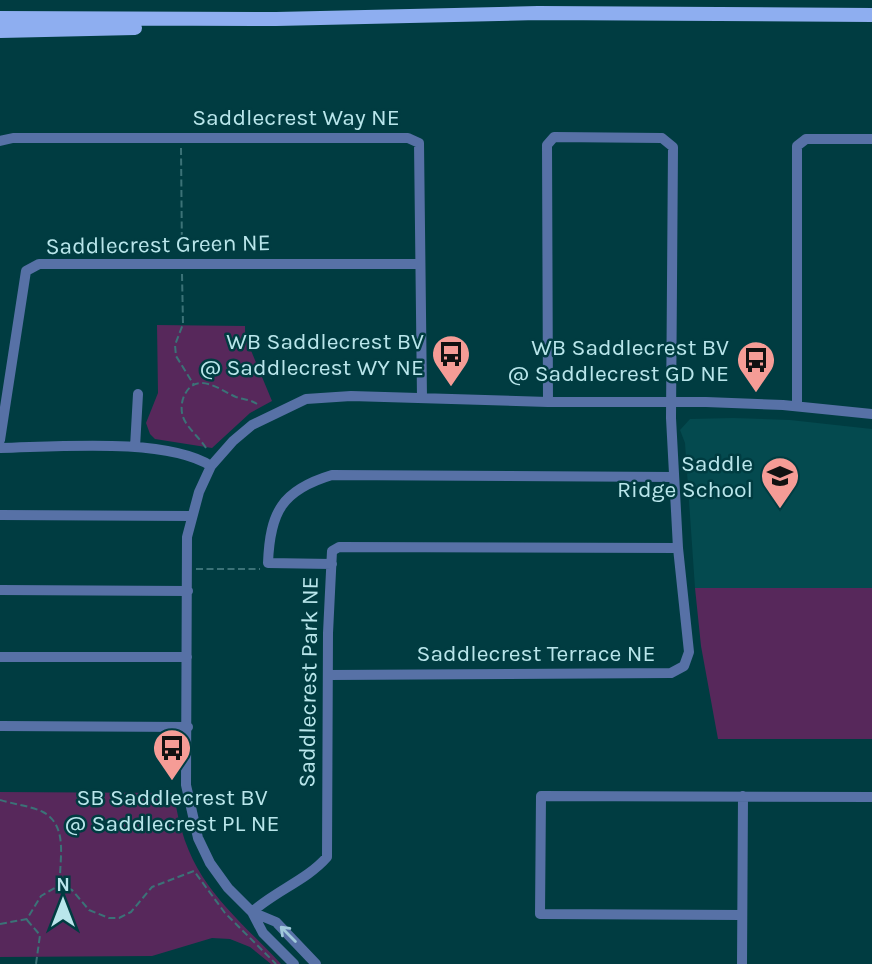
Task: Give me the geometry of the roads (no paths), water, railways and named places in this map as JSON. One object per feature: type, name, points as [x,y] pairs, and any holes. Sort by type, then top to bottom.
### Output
[{"type":"main road","points":[[0,18],[276,19],[538,13],[872,15]]},
{"type":"main road","points":[[0,31],[228,25],[276,19]]},
{"type":"street","name":"Saddlecrest Terrace NE","points":[[329,675],[671,673],[684,666],[689,652],[678,548],[671,402],[673,147],[662,138],[554,137],[547,145],[548,402]]},
{"type":"street","name":"Saddlecrest Way NE","points":[[0,141],[13,138],[408,138],[419,143],[422,398]]},
{"type":"street","points":[[797,406],[797,146],[806,139],[872,139]]},
{"type":"street","name":"Saddlecrest Green NE","points":[[0,440],[26,271],[39,264],[420,264]]},
{"type":"street","points":[[135,447],[138,394]]},
{"type":"street","points":[[294,964],[263,933],[253,912],[210,863],[198,838],[186,785],[187,537],[191,516],[211,466],[233,441],[252,425],[306,399],[351,396],[797,406],[872,414]]},
{"type":"street","points":[[0,448],[135,447],[182,452],[211,466]]},
{"type":"street","points":[[332,564],[268,564],[269,537],[279,508],[290,495],[309,482],[332,475],[674,477]]},
{"type":"street","points":[[0,515],[191,516]]},
{"type":"street","name":"Saddlecrest Park NE","points":[[253,912],[266,899],[320,865],[327,857],[328,633],[332,551],[339,547],[678,548]]},
{"type":"street","points":[[0,590],[188,591]]},
{"type":"street","points":[[0,657],[187,657]]},
{"type":"street","points":[[0,726],[188,727]]},
{"type":"street","points":[[742,915],[540,914],[541,796],[872,797]]},
{"type":"street","points":[[743,796],[743,964]]},
{"type":"street","points":[[253,912],[276,922],[316,964]]},
{"type":"place","name":"WB Saddlecrest BV @ Saddlecrest WY NE","points":[[451,388]]},
{"type":"place","name":"WB Saddlecrest BV @ Saddlecrest GD NE","points":[[756,394]]},
{"type":"place","name":"Saddle Ridge School","points":[[780,510]]},
{"type":"place","name":"SB Saddlecrest BV @ Saddlecrest PL NE","points":[[172,782]]}]
